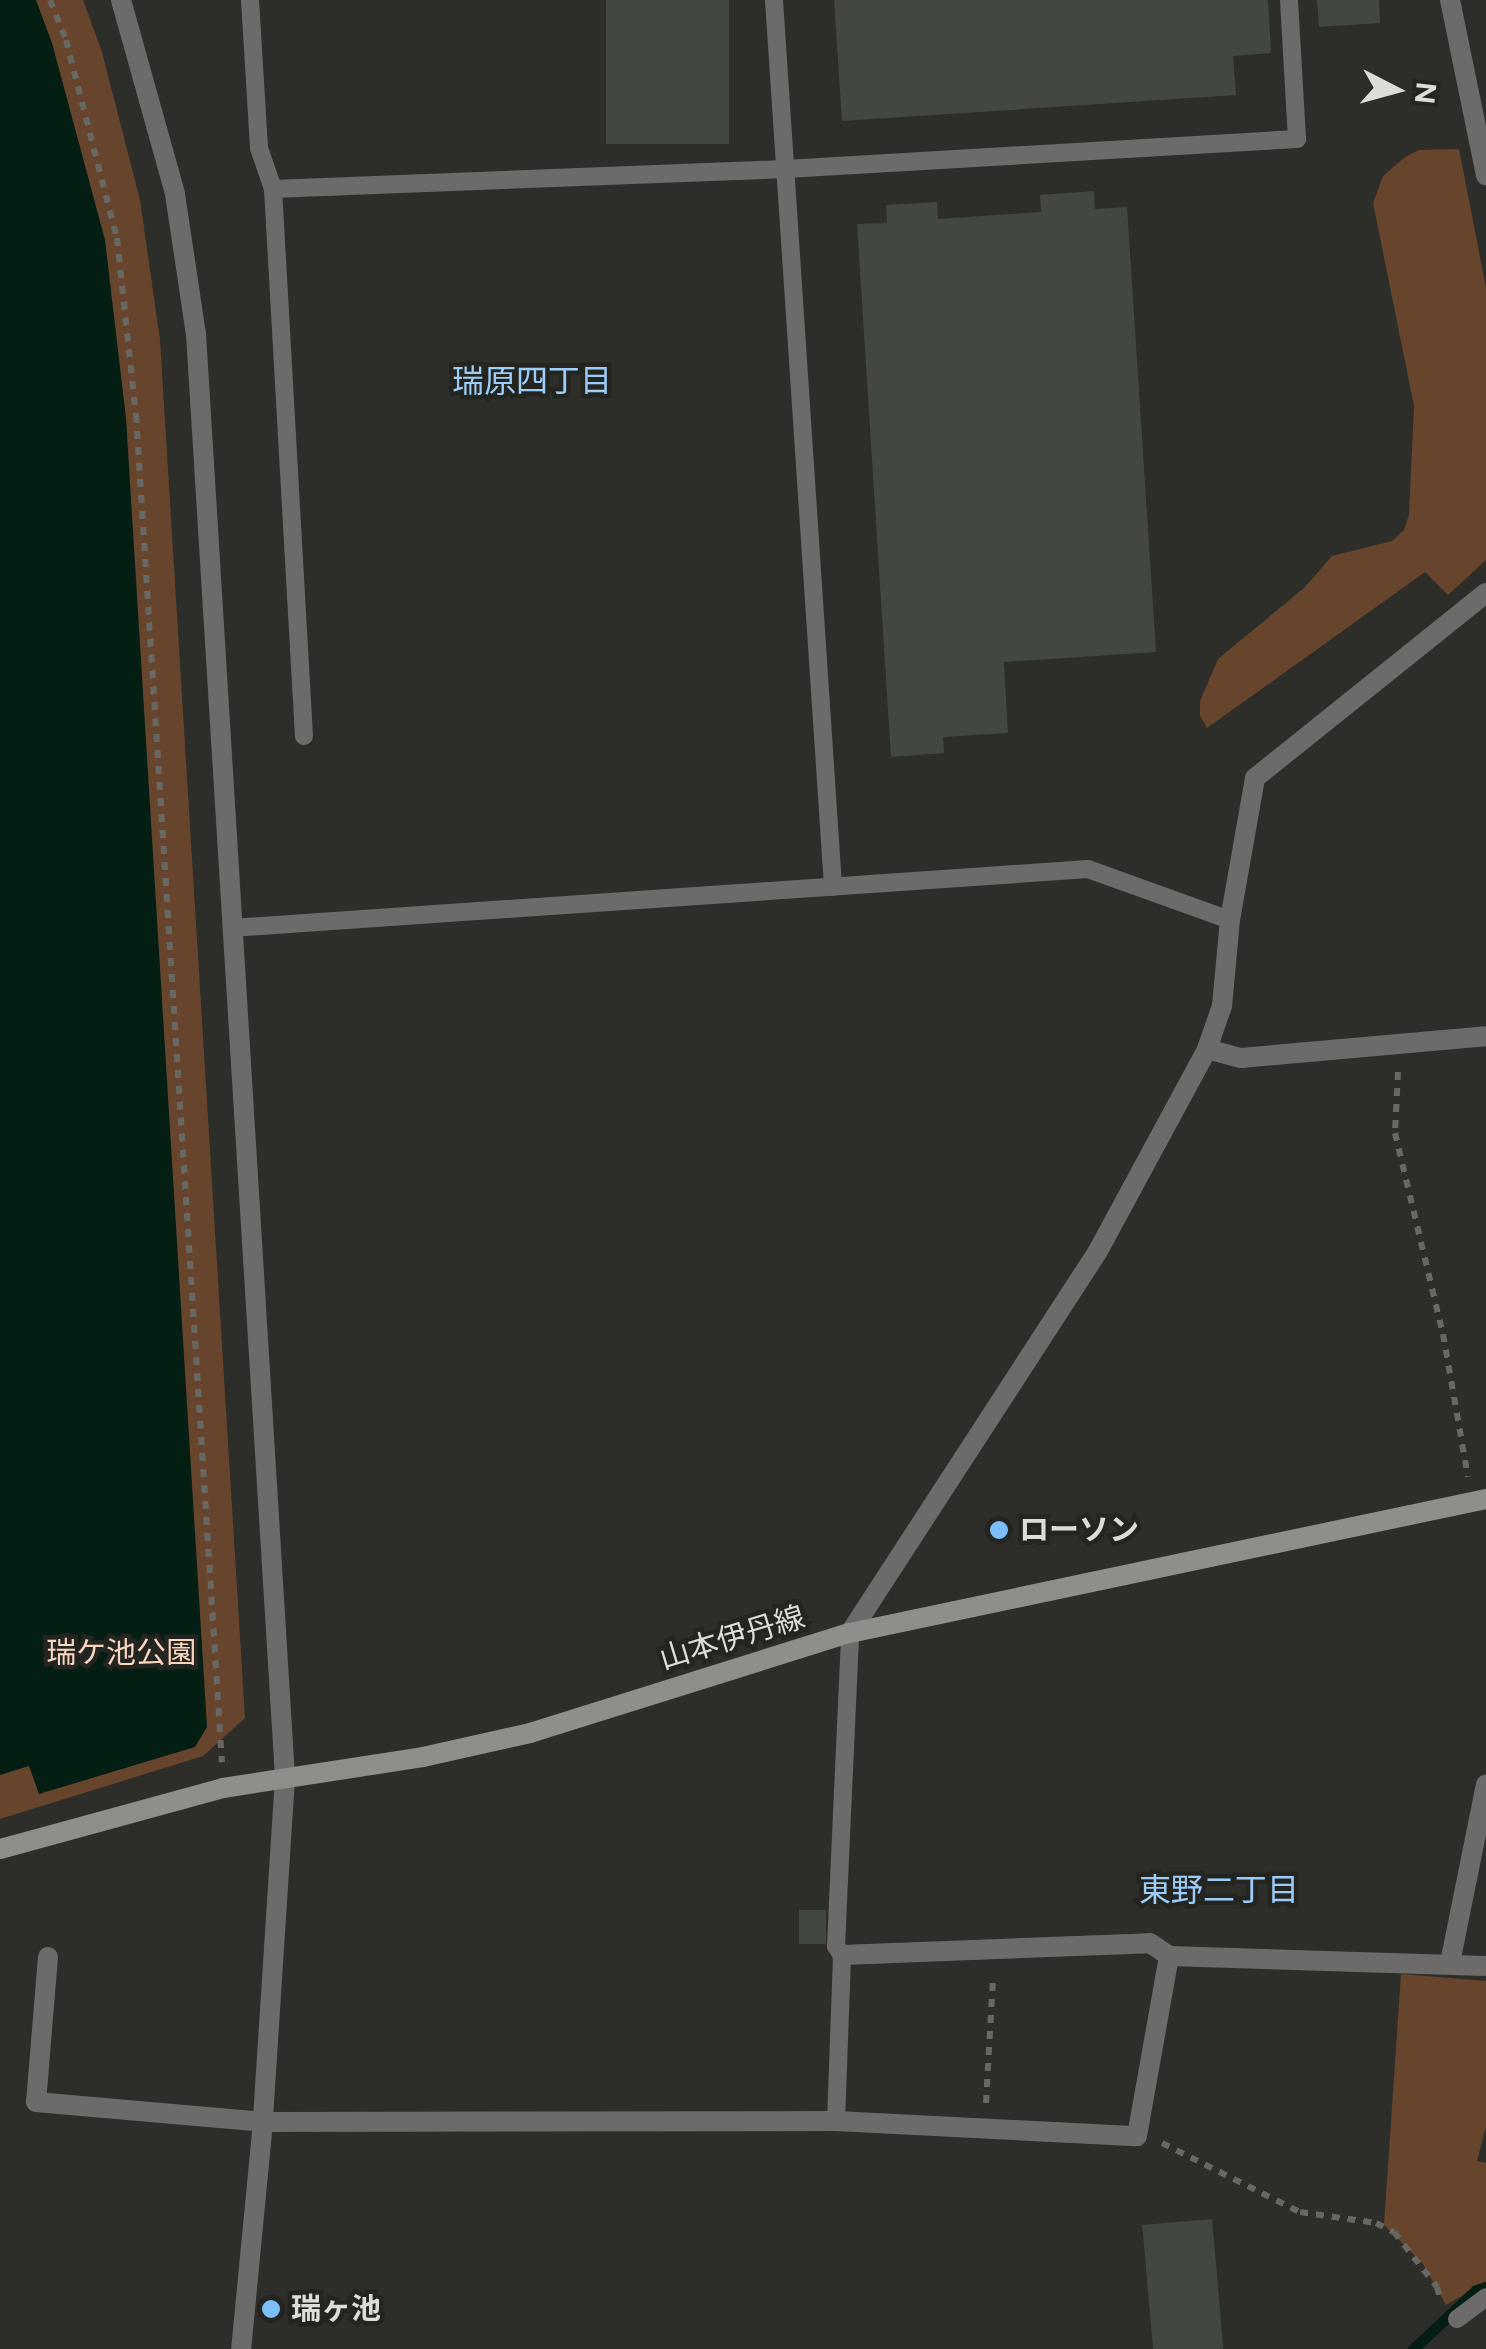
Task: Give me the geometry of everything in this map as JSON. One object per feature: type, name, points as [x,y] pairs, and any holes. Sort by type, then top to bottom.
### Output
[{"type":"main road","name":"山本伊丹線","points":[[0,1849],[224,1788],[423,1757],[530,1733],[850,1633],[1479,1500]]},
{"type":"street","points":[[122,0],[174,194],[196,334],[285,1778],[263,2122],[240,2349]]},
{"type":"street","points":[[1450,0],[1486,175]]},
{"type":"street","points":[[850,1633],[1098,1252],[1207,1049],[1222,1006],[1230,920],[1255,778],[1486,594]]},
{"type":"street","points":[[1207,1049],[1241,1058],[1486,1036]]},
{"type":"street","points":[[1450,1963],[1486,1784]]},
{"type":"street","points":[[842,1955],[1150,1943],[1169,1956],[1486,1966]]},
{"type":"street","points":[[48,1957],[36,2102],[263,2122],[836,2121],[1137,2136],[1169,1956]]},
{"type":"lane","points":[[250,0],[259,148],[273,189],[304,736]]},
{"type":"lane","points":[[774,0],[832,888]]},
{"type":"lane","points":[[273,189],[786,169],[1296,138],[1289,0]]},
{"type":"lane","points":[[232,928],[1088,869],[1230,920]]},
{"type":"lane","points":[[836,2121],[842,1955],[836,1946],[850,1633]]},
{"type":"lane","points":[[1450,2313],[1486,2297]]},
{"type":"path","points":[[50,0],[66,40],[117,238],[136,415],[224,1788]]},
{"type":"path","points":[[1399,1041],[1394,1133],[1479,1500]]},
{"type":"path","points":[[984,2127],[994,1950]]},
{"type":"path","points":[[1137,2136],[1179,2148],[1300,2212],[1376,2223],[1394,2232],[1437,2287],[1450,2313]]},
{"type":"green space","name":"瑞ケ池公園","points":[[0,0],[83,0],[102,52],[140,200],[160,340],[245,1718],[203,1756],[0,1819]]},
{"type":"green space","points":[[1459,149],[1486,288],[1486,560],[1448,595],[1425,572],[1207,728],[1200,716],[1200,701],[1218,659],[1304,588],[1332,556],[1392,541],[1404,530],[1409,515],[1414,406],[1373,203],[1383,176],[1405,157],[1419,150]]},
{"type":"green space","points":[[1401,1974],[1486,1981],[1486,2127],[1477,2161],[1486,2163],[1486,2282],[1446,2305],[1423,2264],[1384,2225]]},
{"type":"shaded area","name":"瑞ケ池公園","points":[[0,0],[36,0],[52,43],[105,240],[126,418],[207,1727],[195,1747],[39,1794],[29,1766],[0,1775]]},
{"type":"building","points":[[606,0],[729,0],[729,144],[606,144]]},
{"type":"building","points":[[834,0],[1268,0],[1271,53],[1233,56],[1236,95],[842,121]]},
{"type":"building","points":[[1317,0],[1379,0],[1380,23],[1319,27]]},
{"type":"building","points":[[1094,191],[1095,209],[1127,207],[1156,652],[1004,662],[1008,733],[943,737],[944,753],[891,757],[857,224],[887,223],[886,205],[937,202],[938,219],[1041,212],[1040,195]]},
{"type":"building","points":[[799,1910],[826,1910],[826,1944],[799,1944]]},
{"type":"building","points":[[1212,2219],[1223,2349],[1153,2349],[1142,2225]]},
{"type":"waterway","points":[[1413,2349],[1476,2290],[1486,2287]]},
{"type":"place","name":"ローソン","points":[[999,1530]]},
{"type":"place","name":"瑞ヶ池","points":[[271,2309]]},
{"type":"district","name":"瑞原四丁目","points":[[532,381]]},
{"type":"district","name":"東野二丁目","points":[[1219,1890]]}]
